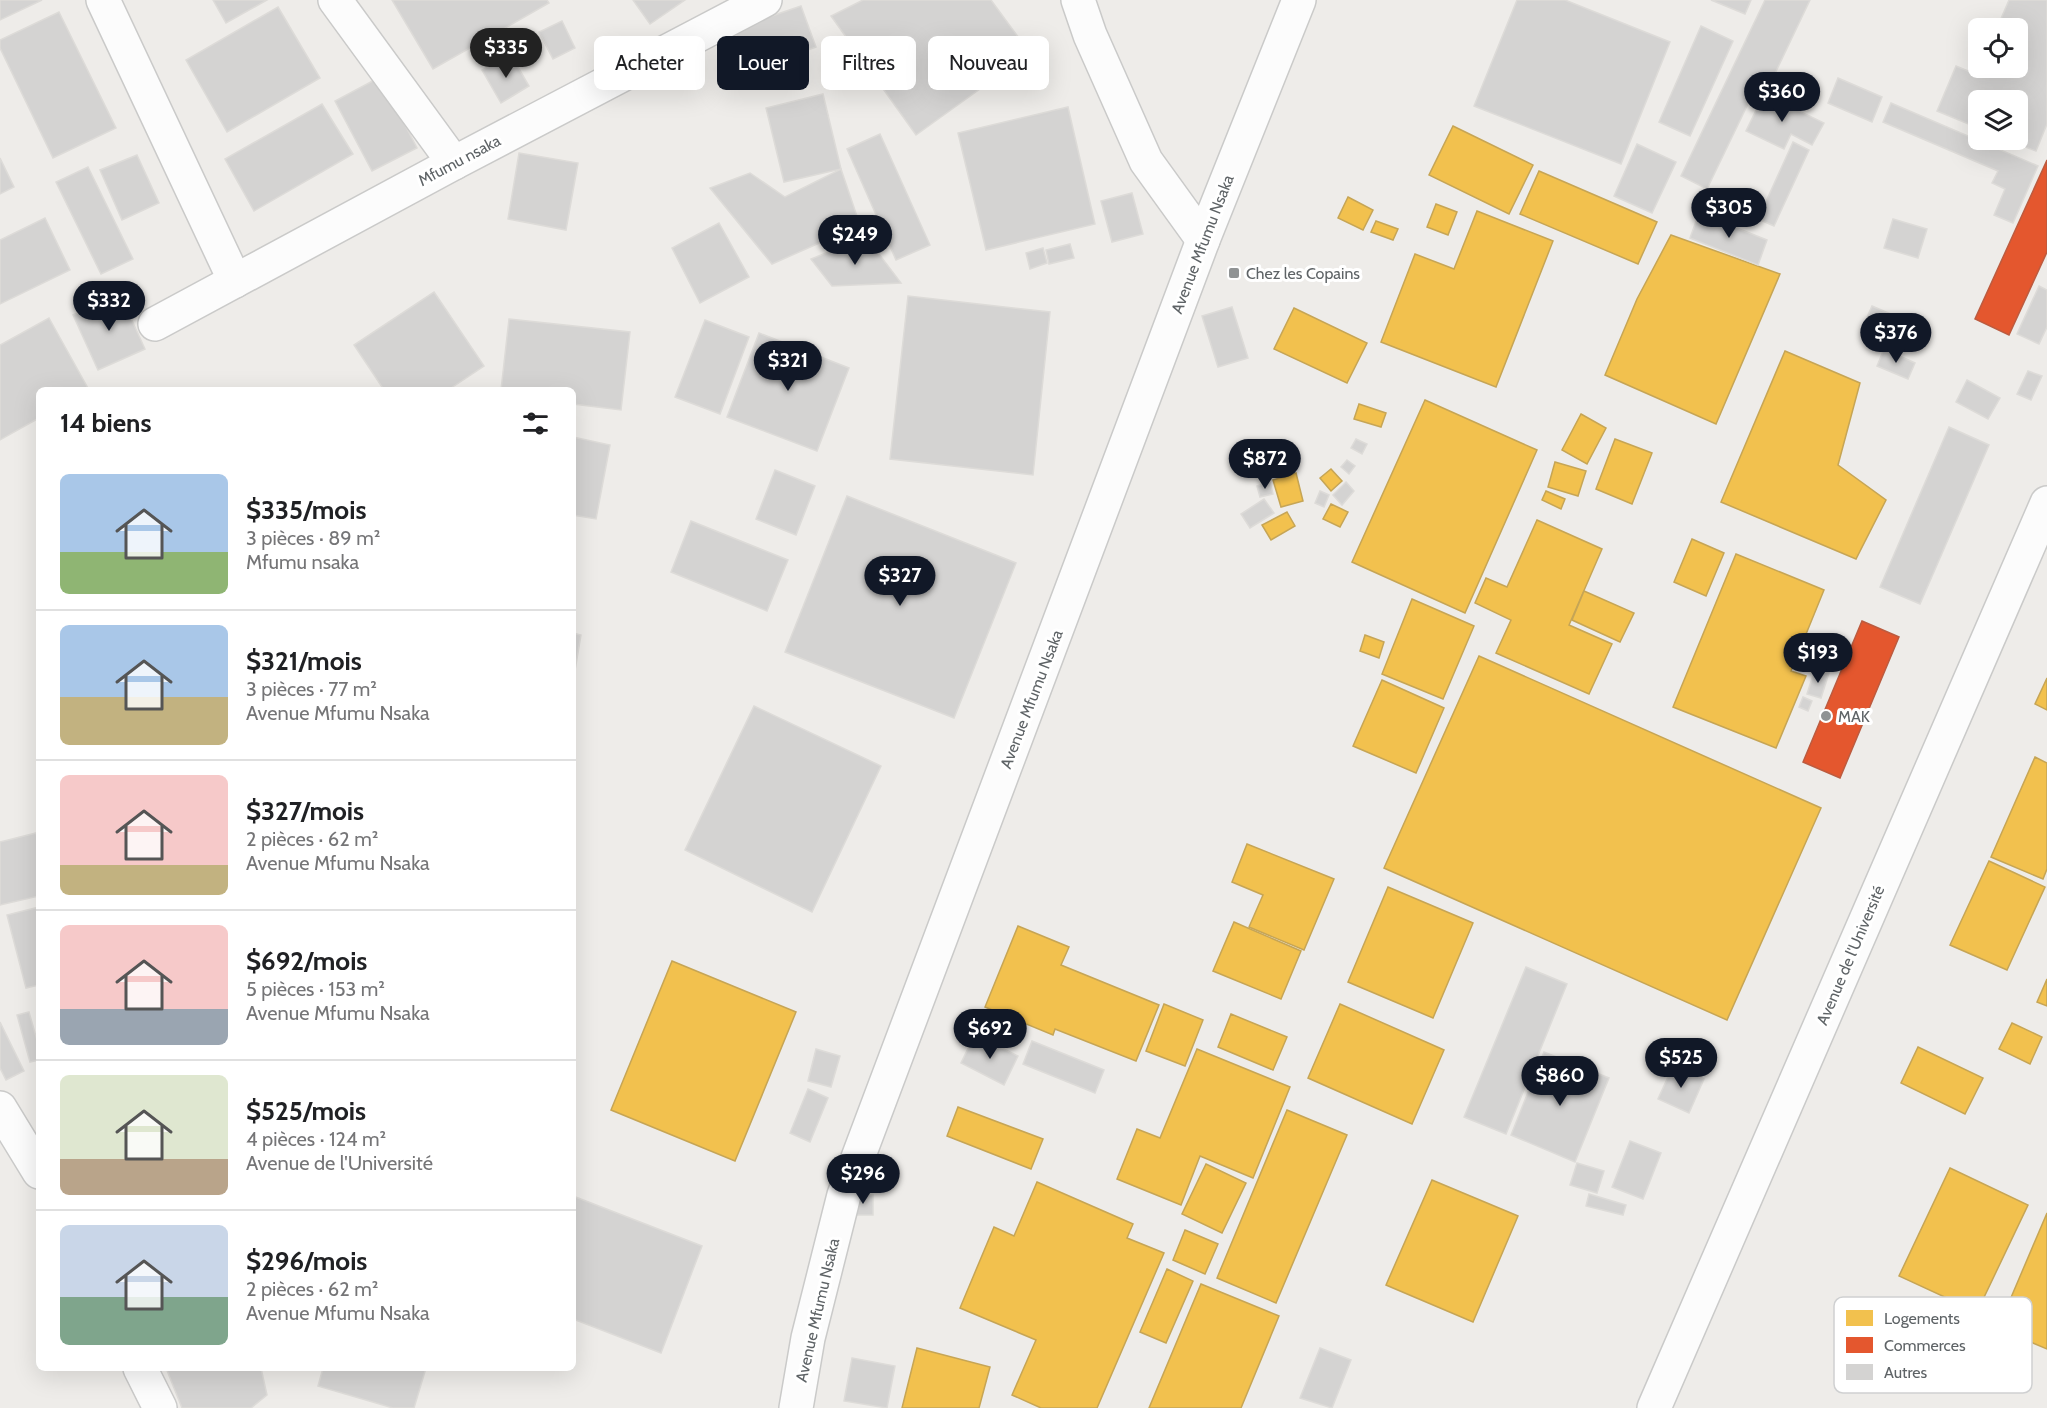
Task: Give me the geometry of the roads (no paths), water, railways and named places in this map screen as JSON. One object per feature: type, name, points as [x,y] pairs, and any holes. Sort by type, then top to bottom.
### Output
[{"type":"street","points":[[103,0],[235,281]]},
{"type":"street","points":[[335,0],[454,163]]},
{"type":"street","name":"Mfumu nsaka","points":[[155,324],[454,163],[765,0]]},
{"type":"street","points":[[1078,0],[1090,34],[1146,161],[1203,240]]},
{"type":"street","name":"Avenue Mfumu Nsaka","points":[[796,1408],[808,1338],[844,1195],[1203,240],[1299,0]]},
{"type":"street","name":"Avenue de l'Université","points":[[1654,1408],[2047,503]]},
{"type":"street","points":[[0,1108],[36,1167]]},
{"type":"street","points":[[142,1371],[160,1408]]},
{"type":"place","name":"Chez les Copains","points":[[1234,273]]},
{"type":"place","name":"MAK","points":[[1826,716]]}]
